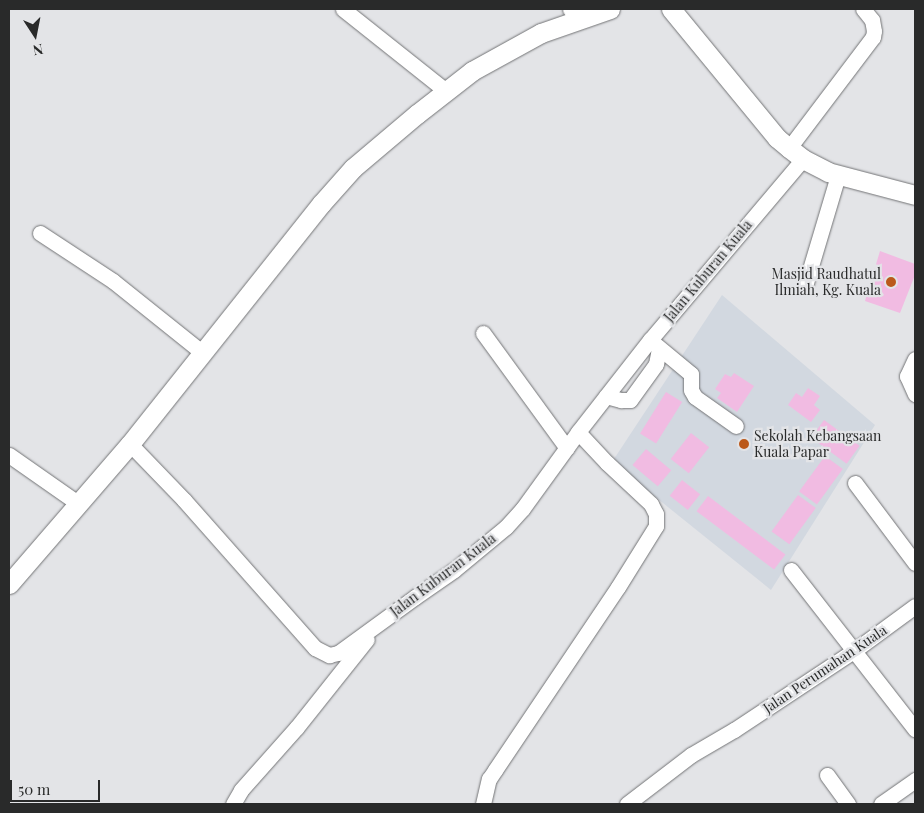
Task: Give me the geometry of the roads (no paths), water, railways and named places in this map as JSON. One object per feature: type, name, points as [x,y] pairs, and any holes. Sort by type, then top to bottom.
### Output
[{"type":"main road","points":[[9,584],[130,444],[334,188],[380,144],[472,71],[575,14],[610,9]]},
{"type":"main road","points":[[671,9],[777,138],[796,154],[838,175],[915,195]]},
{"type":"street","points":[[343,9],[446,90]]},
{"type":"street","name":"Jalan Kuburan Kuala","points":[[130,444],[184,500],[322,653],[329,655],[338,653],[454,570],[506,527],[523,508],[606,396],[655,344],[796,154],[873,37],[872,20],[863,9]]},
{"type":"street","points":[[805,286],[838,175]]},
{"type":"street","points":[[40,233],[113,281],[203,353]]},
{"type":"street","points":[[483,332],[567,448]]},
{"type":"street","points":[[606,396],[630,400],[656,364],[655,344]]},
{"type":"street","points":[[655,344],[691,374],[691,390],[695,397],[736,426]]},
{"type":"street","points":[[915,359],[907,376],[915,394]]},
{"type":"street","points":[[483,804],[490,779],[495,770],[618,587],[656,526],[656,514],[651,504],[606,463],[578,432]]},
{"type":"street","points":[[9,455],[79,504]]},
{"type":"street","points":[[855,483],[915,563]]},
{"type":"street","points":[[791,570],[915,729]]},
{"type":"street","name":"Jalan Perumahan Kuala","points":[[627,804],[691,755],[734,730],[855,650],[915,606]]},
{"type":"street","points":[[233,804],[240,790],[297,727],[380,622]]},
{"type":"street","points":[[827,775],[848,804]]},
{"type":"street","points":[[881,804],[915,780]]},
{"type":"place","name":"Masjid Raudhatul Ilmiah, Kg. Kuala","points":[[891,282]]},
{"type":"place","name":"Sekolah Kebangsaan Kuala Papar","points":[[744,444]]}]
